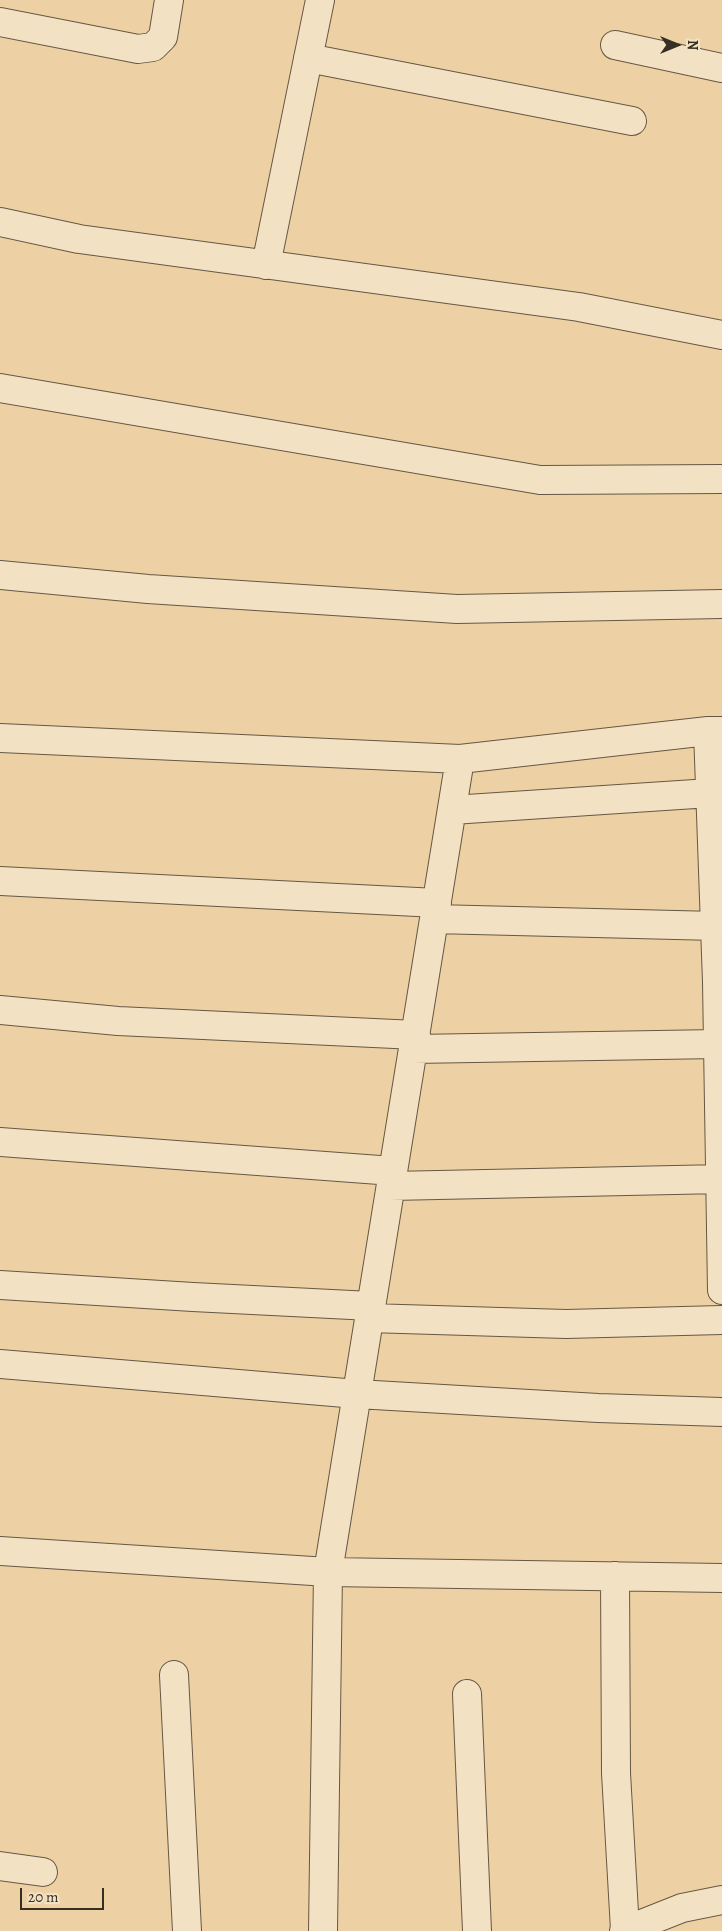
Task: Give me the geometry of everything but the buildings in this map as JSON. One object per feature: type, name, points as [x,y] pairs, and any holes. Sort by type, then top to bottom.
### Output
[{"type":"street","points":[[0,22],[138,49],[153,47],[163,37],[169,0]]},
{"type":"street","points":[[266,265],[320,0]]},
{"type":"street","points":[[615,45],[722,68]]},
{"type":"street","points":[[308,58],[632,121]]},
{"type":"street","points":[[0,222],[79,239],[580,308],[722,335]]},
{"type":"street","points":[[0,388],[540,480],[722,479]]},
{"type":"street","points":[[0,575],[148,589],[458,609],[722,604]]},
{"type":"street","points":[[0,738],[460,759],[715,731],[710,793],[717,845],[716,926],[719,964],[718,1044],[721,1104],[722,1290]]},
{"type":"street","points":[[323,1931],[328,1572],[460,759]]},
{"type":"street","points":[[452,810],[710,793]]},
{"type":"street","points":[[0,881],[436,911],[716,926]]},
{"type":"street","points":[[0,1010],[414,1042],[718,1044]]},
{"type":"street","points":[[0,1142],[392,1179],[721,1179]]},
{"type":"street","points":[[0,1285],[370,1312],[566,1324],[722,1320]]},
{"type":"street","points":[[0,1364],[357,1394],[598,1408],[722,1412]]},
{"type":"street","points":[[0,1550],[328,1572],[722,1578]]},
{"type":"street","points":[[615,1576],[616,1773],[624,1931],[682,1908],[722,1900]]},
{"type":"street","points":[[174,1675],[187,1931]]},
{"type":"street","points":[[467,1694],[477,1931]]},
{"type":"street","points":[[0,1866],[43,1872]]}]
